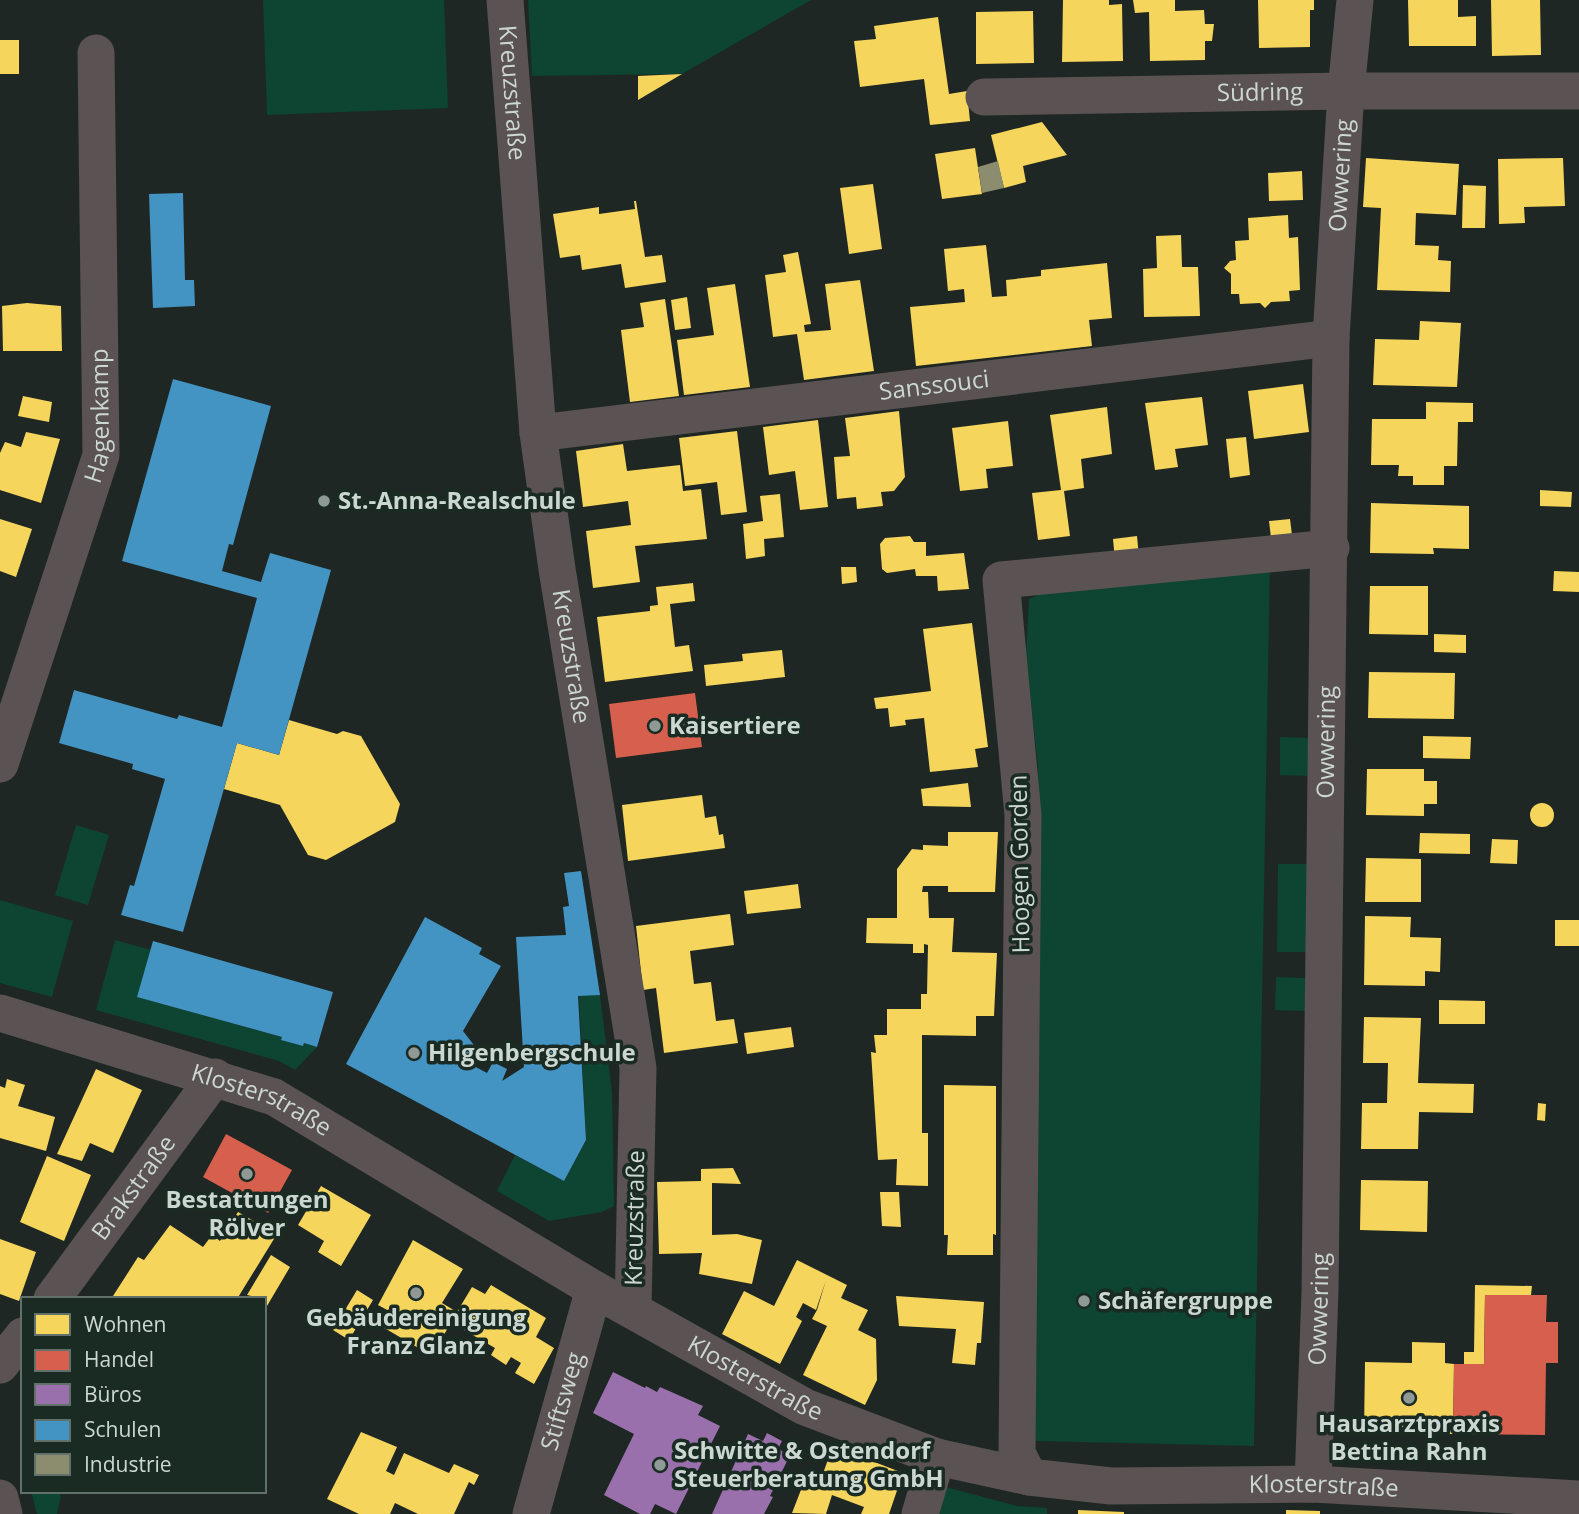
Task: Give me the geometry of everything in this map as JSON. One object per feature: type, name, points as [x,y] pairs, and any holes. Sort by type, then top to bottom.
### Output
[{"type":"street","name":"Kreuzstraße","points":[[505,0],[538,433],[557,569],[638,1068],[633,1310]]},
{"type":"street","name":"Owwering","points":[[1313,1483],[1320,1292],[1331,548],[1331,338],[1346,91],[1355,0]]},
{"type":"street","name":"Hagenkamp","points":[[0,764],[101,454],[96,53]]},
{"type":"street","name":"Südring","points":[[984,97],[1346,91],[1579,92]]},
{"type":"street","name":"Sanssouci","points":[[538,433],[1331,338]]},
{"type":"street","name":"Hoogen Gorden","points":[[1029,1477],[1017,1453],[1023,815],[1000,580],[1331,548]]},
{"type":"street","name":"Klosterstraße","points":[[0,1013],[274,1097],[594,1289],[805,1407],[937,1457],[1029,1477],[1273,1500],[1313,1483],[1462,1502],[1579,1499]]},
{"type":"street","name":"Brakstraße","points":[[53,1297],[215,1077]]},
{"type":"street","name":"Stiftsweg","points":[[531,1514],[594,1289]]},
{"type":"street","points":[[0,1365],[21,1339]]},
{"type":"street","points":[[920,1514],[937,1457]]},
{"type":"street","points":[[0,1498],[4,1514]]},
{"type":"green space","points":[[263,0],[444,0],[448,108],[267,115]]},
{"type":"green space","points":[[528,0],[811,0],[682,74],[532,76]]},
{"type":"green space","points":[[1270,561],[1254,1446],[1035,1441],[1038,768],[1026,654],[1029,599],[1070,581]]},
{"type":"green space","points":[[1280,737],[1309,738],[1309,776],[1280,775]]},
{"type":"green space","points":[[76,825],[109,835],[88,905],[55,895]]},
{"type":"green space","points":[[1278,864],[1307,864],[1306,952],[1277,952]]},
{"type":"green space","points":[[0,900],[73,921],[52,997],[0,983]]},
{"type":"green space","points":[[115,940],[151,950],[138,997],[282,1037],[282,1040],[303,1046],[304,1043],[317,1047],[295,1070],[279,1061],[96,1010]]},
{"type":"green space","points":[[1276,977],[1305,978],[1305,1011],[1275,1010]]},
{"type":"green space","points":[[579,995],[600,995],[612,1092],[614,1206],[602,1212],[549,1221],[497,1191],[515,1155],[564,1181],[586,1141]]},
{"type":"green space","points":[[946,1487],[1017,1506],[1047,1508],[1047,1514],[928,1514]]},
{"type":"green space","points":[[32,1493],[59,1493],[61,1496],[57,1514],[37,1514]]},
{"type":"building: Wohnen","points":[[1063,0],[1109,0],[1109,5],[1122,4],[1123,61],[1062,62]]},
{"type":"building: Wohnen","points":[[1133,0],[1175,0],[1175,11],[1204,10],[1205,24],[1214,24],[1212,41],[1205,41],[1205,60],[1150,61],[1149,12],[1135,13]]},
{"type":"building: Wohnen","points":[[1258,0],[1314,0],[1314,10],[1310,10],[1310,47],[1259,48]]},
{"type":"building: Wohnen","points":[[1408,0],[1458,0],[1458,17],[1476,16],[1476,46],[1409,46]]},
{"type":"building: Wohnen","points":[[1491,0],[1540,0],[1541,55],[1492,56]]},
{"type":"building: Wohnen","points":[[1033,11],[1034,63],[976,64],[976,12]]},
{"type":"building: Wohnen","points":[[938,17],[949,94],[967,91],[970,121],[930,125],[924,79],[860,87],[854,41],[876,39],[874,26]]},
{"type":"building: Wohnen","points":[[0,40],[19,40],[19,74],[0,74]]},
{"type":"building: Wohnen","points":[[682,74],[638,100],[638,76]]},
{"type":"building: Wohnen","points":[[1042,122],[1067,155],[1023,166],[1026,182],[1004,188],[991,135]]},
{"type":"building: Wohnen","points":[[975,148],[982,194],[942,199],[935,154]]},
{"type":"building: Wohnen","points":[[1366,158],[1459,164],[1456,215],[1416,213],[1415,245],[1439,246],[1438,260],[1451,261],[1450,292],[1377,290],[1381,208],[1363,207]]},
{"type":"building: Wohnen","points":[[1563,158],[1565,206],[1524,207],[1525,223],[1499,224],[1498,159]]},
{"type":"building: Wohnen","points":[[1302,171],[1303,200],[1269,201],[1268,173]]},
{"type":"building: Wohnen","points":[[873,184],[882,249],[849,254],[840,188]]},
{"type":"building: Wohnen","points":[[1463,185],[1486,186],[1485,228],[1462,228]]},
{"type":"building: Wohnen","points":[[634,201],[645,257],[662,255],[666,282],[625,288],[621,264],[582,270],[580,255],[560,258],[553,214],[599,207],[599,214],[635,209]]},
{"type":"building: Wohnen","points":[[1288,215],[1289,238],[1298,237],[1300,290],[1289,291],[1290,301],[1271,302],[1265,308],[1260,303],[1240,304],[1239,294],[1231,294],[1231,274],[1224,268],[1230,261],[1236,260],[1235,241],[1249,240],[1248,218]]},
{"type":"building: Wohnen","points":[[1181,235],[1182,267],[1198,267],[1200,316],[1144,317],[1143,269],[1157,268],[1156,236]]},
{"type":"building: Wohnen","points":[[986,245],[992,297],[1007,296],[1006,280],[1041,276],[1041,270],[1107,263],[1112,318],[1089,320],[1092,346],[916,366],[910,307],[965,302],[964,289],[948,291],[944,249]]},
{"type":"building: Wohnen","points":[[798,252],[811,324],[804,325],[805,332],[831,330],[825,284],[860,280],[874,371],[804,380],[797,334],[773,337],[765,275],[786,272],[783,255]]},
{"type":"building: Wohnen","points":[[735,284],[750,387],[684,395],[677,340],[714,335],[707,288]]},
{"type":"building: Wohnen","points":[[687,297],[691,328],[675,330],[671,300]]},
{"type":"building: Wohnen","points":[[665,299],[679,396],[630,402],[621,330],[644,327],[640,303]]},
{"type":"building: Wohnen","points":[[27,303],[61,306],[62,351],[3,351],[2,306]]},
{"type":"building: Wohnen","points":[[1420,321],[1461,323],[1457,387],[1373,385],[1375,339],[1419,340]]},
{"type":"building: Wohnen","points":[[1303,384],[1309,432],[1254,439],[1248,391]]},
{"type":"building: Wohnen","points":[[23,396],[52,402],[49,422],[18,416]]},
{"type":"building: Wohnen","points":[[1202,397],[1208,445],[1175,449],[1178,467],[1155,470],[1145,403]]},
{"type":"building: Wohnen","points":[[1426,402],[1473,403],[1473,422],[1458,422],[1457,466],[1444,466],[1444,485],[1413,485],[1413,476],[1398,476],[1399,465],[1371,465],[1372,419],[1426,419]]},
{"type":"building: Wohnen","points":[[1107,407],[1112,454],[1081,459],[1084,488],[1064,491],[1070,536],[1038,540],[1032,493],[1061,490],[1050,415]]},
{"type":"building: Wohnen","points":[[899,411],[905,477],[894,491],[881,492],[883,506],[857,509],[856,497],[837,499],[834,457],[850,456],[845,418]]},
{"type":"building: Wohnen","points":[[818,420],[828,507],[800,510],[795,471],[769,475],[763,427]]},
{"type":"building: Wohnen","points":[[1008,421],[1013,466],[986,469],[988,488],[960,491],[952,428]]},
{"type":"building: Wohnen","points":[[737,431],[747,512],[721,515],[717,482],[685,486],[679,438]]},
{"type":"building: Wohnen","points":[[26,432],[60,439],[41,503],[0,490],[0,453],[5,442],[21,447]]},
{"type":"building: Wohnen","points":[[1246,437],[1250,475],[1230,478],[1226,439]]},
{"type":"building: Wohnen","points":[[623,444],[627,471],[680,465],[683,491],[701,489],[707,539],[635,546],[640,582],[593,588],[586,531],[631,525],[628,501],[583,507],[576,451]]},
{"type":"building: Wohnen","points":[[1540,490],[1572,492],[1571,507],[1540,506]]},
{"type":"building: Wohnen","points":[[780,494],[784,537],[764,539],[765,556],[746,559],[743,524],[763,521],[760,496]]},
{"type":"building: Wohnen","points":[[1371,503],[1469,506],[1469,549],[1433,548],[1434,554],[1370,553]]},
{"type":"building: Wohnen","points":[[0,519],[32,529],[16,577],[0,571]]},
{"type":"building: Wohnen","points":[[1290,519],[1293,543],[1272,546],[1269,521]]},
{"type":"building: Wohnen","points":[[910,536],[914,542],[926,542],[926,556],[964,553],[969,589],[938,591],[937,576],[916,576],[915,569],[887,573],[882,569],[880,544],[885,538]]},
{"type":"building: Wohnen","points":[[1137,536],[1139,557],[1115,560],[1113,539]]},
{"type":"building: Wohnen","points":[[841,567],[856,567],[857,582],[842,584]]},
{"type":"building: Wohnen","points":[[1554,571],[1579,572],[1579,592],[1553,591]]},
{"type":"building: Wohnen","points":[[693,583],[695,601],[670,604],[675,647],[689,645],[693,671],[605,682],[597,617],[650,611],[650,606],[658,605],[656,587]]},
{"type":"building: Wohnen","points":[[1370,586],[1428,586],[1428,635],[1369,634]]},
{"type":"building: Wohnen","points":[[972,623],[988,747],[975,749],[978,767],[930,772],[924,718],[905,720],[906,725],[890,727],[888,708],[876,709],[874,698],[931,691],[923,629]]},
{"type":"building: Wohnen","points":[[1434,634],[1466,635],[1466,653],[1434,652]]},
{"type":"building: Wohnen","points":[[782,650],[785,677],[706,686],[704,665],[743,661],[742,654]]},
{"type":"building: Wohnen","points":[[1369,672],[1455,673],[1454,719],[1368,718]]},
{"type":"building: Wohnen","points":[[289,720],[337,734],[343,731],[361,736],[400,804],[395,822],[326,860],[308,855],[280,805],[224,789],[237,743],[279,755]]},
{"type":"building: Wohnen","points":[[1423,736],[1471,737],[1470,759],[1423,758]]},
{"type":"building: Wohnen","points":[[1367,769],[1424,769],[1424,781],[1437,781],[1437,804],[1424,804],[1424,816],[1366,815]]},
{"type":"building: Wohnen","points":[[968,783],[971,807],[923,806],[921,789]]},
{"type":"building: Wohnen","points":[[702,795],[705,818],[716,816],[719,835],[723,834],[725,848],[628,861],[622,805]]},
{"type":"building: Wohnen","points":[[1542,803],[1551,806],[1554,815],[1551,824],[1542,827],[1533,824],[1530,815],[1533,806]]},
{"type":"building: Wohnen","points":[[948,832],[998,832],[995,892],[948,892],[948,886],[923,886],[922,892],[928,892],[929,918],[954,918],[952,952],[997,953],[994,1016],[976,1016],[976,1036],[922,1035],[922,1133],[928,1133],[928,1186],[896,1185],[897,1159],[878,1160],[871,1052],[876,1053],[874,1035],[887,1035],[887,1009],[921,1009],[921,994],[927,994],[928,945],[924,944],[924,953],[913,953],[913,944],[866,943],[867,918],[897,918],[897,869],[912,849],[923,850],[923,845],[948,846]]},
{"type":"building: Wohnen","points":[[1420,833],[1470,834],[1470,854],[1419,853]]},
{"type":"building: Wohnen","points":[[1492,839],[1518,840],[1517,864],[1490,863]]},
{"type":"building: Wohnen","points":[[1366,858],[1421,859],[1421,902],[1365,902]]},
{"type":"building: Wohnen","points":[[798,884],[801,908],[747,914],[744,891]]},
{"type":"building: Wohnen","points":[[730,914],[734,945],[690,951],[694,984],[711,982],[716,1021],[734,1019],[738,1043],[664,1053],[656,988],[643,990],[636,926]]},
{"type":"building: Wohnen","points":[[1365,916],[1411,917],[1410,937],[1441,938],[1440,972],[1425,971],[1425,986],[1364,985]]},
{"type":"building: Wohnen","points":[[1555,920],[1579,920],[1579,946],[1555,946]]},
{"type":"building: Wohnen","points":[[1439,1000],[1485,1001],[1485,1024],[1439,1024]]},
{"type":"building: Wohnen","points":[[1364,1017],[1421,1018],[1418,1083],[1474,1084],[1473,1113],[1419,1112],[1418,1149],[1361,1149],[1362,1103],[1387,1103],[1388,1063],[1363,1063]]},
{"type":"building: Wohnen","points":[[791,1027],[794,1047],[747,1054],[744,1033]]},
{"type":"building: Wohnen","points":[[96,1069],[142,1090],[113,1153],[90,1143],[82,1161],[57,1154]]},
{"type":"building: Wohnen","points":[[7,1079],[25,1085],[18,1106],[55,1117],[46,1151],[0,1138],[0,1086],[5,1088]]},
{"type":"building: Wohnen","points":[[944,1085],[996,1086],[996,1235],[993,1234],[993,1255],[947,1255],[948,1235],[944,1235]]},
{"type":"building: Wohnen","points":[[1538,1103],[1546,1104],[1545,1121],[1537,1120]]},
{"type":"building: Wohnen","points":[[47,1156],[91,1175],[64,1241],[20,1222]]},
{"type":"building: Wohnen","points":[[733,1168],[741,1184],[712,1183],[712,1235],[737,1234],[762,1240],[752,1284],[699,1274],[702,1253],[659,1254],[657,1182],[701,1181],[701,1169]]},
{"type":"building: Wohnen","points":[[1361,1180],[1428,1181],[1427,1232],[1360,1230]]},
{"type":"building: Wohnen","points":[[321,1186],[371,1215],[341,1266],[318,1252],[324,1241],[298,1225]]},
{"type":"building: Wohnen","points":[[880,1192],[899,1192],[901,1227],[882,1226]]},
{"type":"building: Wohnen","points":[[238,1212],[277,1234],[238,1297],[113,1296],[138,1257],[144,1260],[170,1225],[203,1247],[212,1235],[220,1241]]},
{"type":"building: Wohnen","points":[[0,1239],[36,1252],[19,1301],[0,1294]]},
{"type":"building: Wohnen","points":[[413,1240],[463,1269],[442,1303],[457,1312],[472,1287],[485,1294],[491,1285],[546,1318],[536,1337],[554,1348],[534,1384],[515,1373],[521,1363],[511,1357],[506,1365],[491,1355],[495,1348],[464,1330],[467,1325],[454,1317],[432,1356],[381,1326],[389,1311],[378,1305]]},
{"type":"building: Wohnen","points":[[271,1255],[290,1267],[267,1306],[266,1297],[247,1295]]},
{"type":"building: Wohnen","points":[[797,1260],[847,1285],[841,1298],[868,1310],[858,1330],[876,1339],[877,1380],[865,1405],[803,1375],[827,1326],[812,1319],[817,1310],[826,1280],[816,1310],[803,1303],[796,1317],[802,1321],[780,1364],[722,1334],[744,1291],[774,1306]]},
{"type":"building: Wohnen","points":[[1475,1285],[1532,1286],[1531,1295],[1485,1295],[1484,1364],[1464,1364],[1464,1352],[1474,1352]]},
{"type":"building: Wohnen","points":[[357,1290],[373,1300],[349,1340],[333,1330]]},
{"type":"building: Wohnen","points":[[896,1296],[984,1302],[981,1343],[977,1343],[975,1365],[952,1363],[956,1329],[899,1326]]},
{"type":"building: Wohnen","name":"Hausarztpraxis Bettina Rahn","points":[[1412,1342],[1445,1343],[1445,1363],[1454,1364],[1453,1434],[1364,1432],[1365,1362],[1412,1363]]},
{"type":"building: Wohnen","points":[[361,1432],[397,1447],[386,1471],[394,1475],[404,1453],[449,1473],[454,1464],[479,1475],[474,1485],[469,1482],[454,1514],[418,1514],[395,1503],[390,1514],[359,1514],[327,1499]]},
{"type":"building: Wohnen","points":[[833,1446],[903,1473],[889,1514],[861,1514],[864,1507],[832,1495],[826,1514],[792,1513],[804,1482],[818,1487]]},
{"type":"building: Wohnen","points":[[1078,1510],[1124,1512],[1124,1514],[1078,1514]]},
{"type":"building: Wohnen","points":[[1286,1510],[1320,1511],[1320,1514],[1286,1514]]},
{"type":"building: Handel","name":"Kaisertiere","points":[[695,693],[702,747],[616,758],[609,704]]},
{"type":"building: Handel","name":"Bestattungen Rölver","points":[[226,1134],[292,1170],[268,1213],[203,1177]]},
{"type":"building: Handel","points":[[1485,1295],[1547,1295],[1546,1322],[1558,1322],[1558,1363],[1546,1363],[1545,1435],[1453,1434],[1454,1364],[1484,1364]]},
{"type":"building: Büros","name":"Schwitte & Ostendorf Steuerberatung GmbH","points":[[613,1372],[645,1388],[646,1386],[657,1392],[660,1387],[703,1406],[698,1415],[720,1426],[676,1514],[655,1504],[650,1514],[640,1514],[604,1495],[634,1434],[593,1413]]},
{"type":"building: Büros","points":[[767,1433],[782,1441],[778,1449],[790,1455],[764,1514],[712,1514],[748,1434],[763,1441]]},
{"type":"building: Schulen","points":[[183,193],[185,280],[194,280],[195,306],[153,308],[149,194]]},
{"type":"building: Schulen","points":[[173,379],[271,406],[233,545],[229,544],[222,571],[261,582],[270,553],[331,570],[279,755],[237,743],[183,932],[121,915],[130,885],[134,886],[165,779],[132,769],[133,764],[59,743],[74,690],[177,719],[179,715],[222,727],[257,598],[122,561]]},
{"type":"building: Schulen","name":"Hilgenbergschule","points":[[581,871],[600,995],[578,996],[586,1140],[564,1181],[346,1064],[425,917],[482,948],[479,954],[501,966],[463,1031],[477,1049],[474,1066],[487,1073],[493,1062],[507,1069],[502,1081],[524,1067],[516,937],[566,935],[563,907],[569,906],[564,873]]},
{"type":"building: Schulen","points":[[153,941],[333,992],[317,1047],[281,1040],[282,1037],[137,997]]},
{"type":"building: Industrie","points":[[998,161],[1004,188],[982,193],[978,167]]},
{"type":"place","name":"St.-Anna-Realschule","points":[[324,501]]},
{"type":"place","name":"Kaisertiere","points":[[655,726]]},
{"type":"place","name":"Hilgenbergschule","points":[[414,1053]]},
{"type":"place","name":"Bestattungen Rölver","points":[[247,1174]]},
{"type":"place","name":"Gebäudereinigung Franz Glanz","points":[[416,1293]]},
{"type":"place","name":"Schäfergruppe","points":[[1084,1301]]},
{"type":"place","name":"Hausarztpraxis Bettina Rahn","points":[[1409,1398]]},
{"type":"place","name":"Schwitte & Ostendorf Steuerberatung GmbH","points":[[660,1465]]}]
